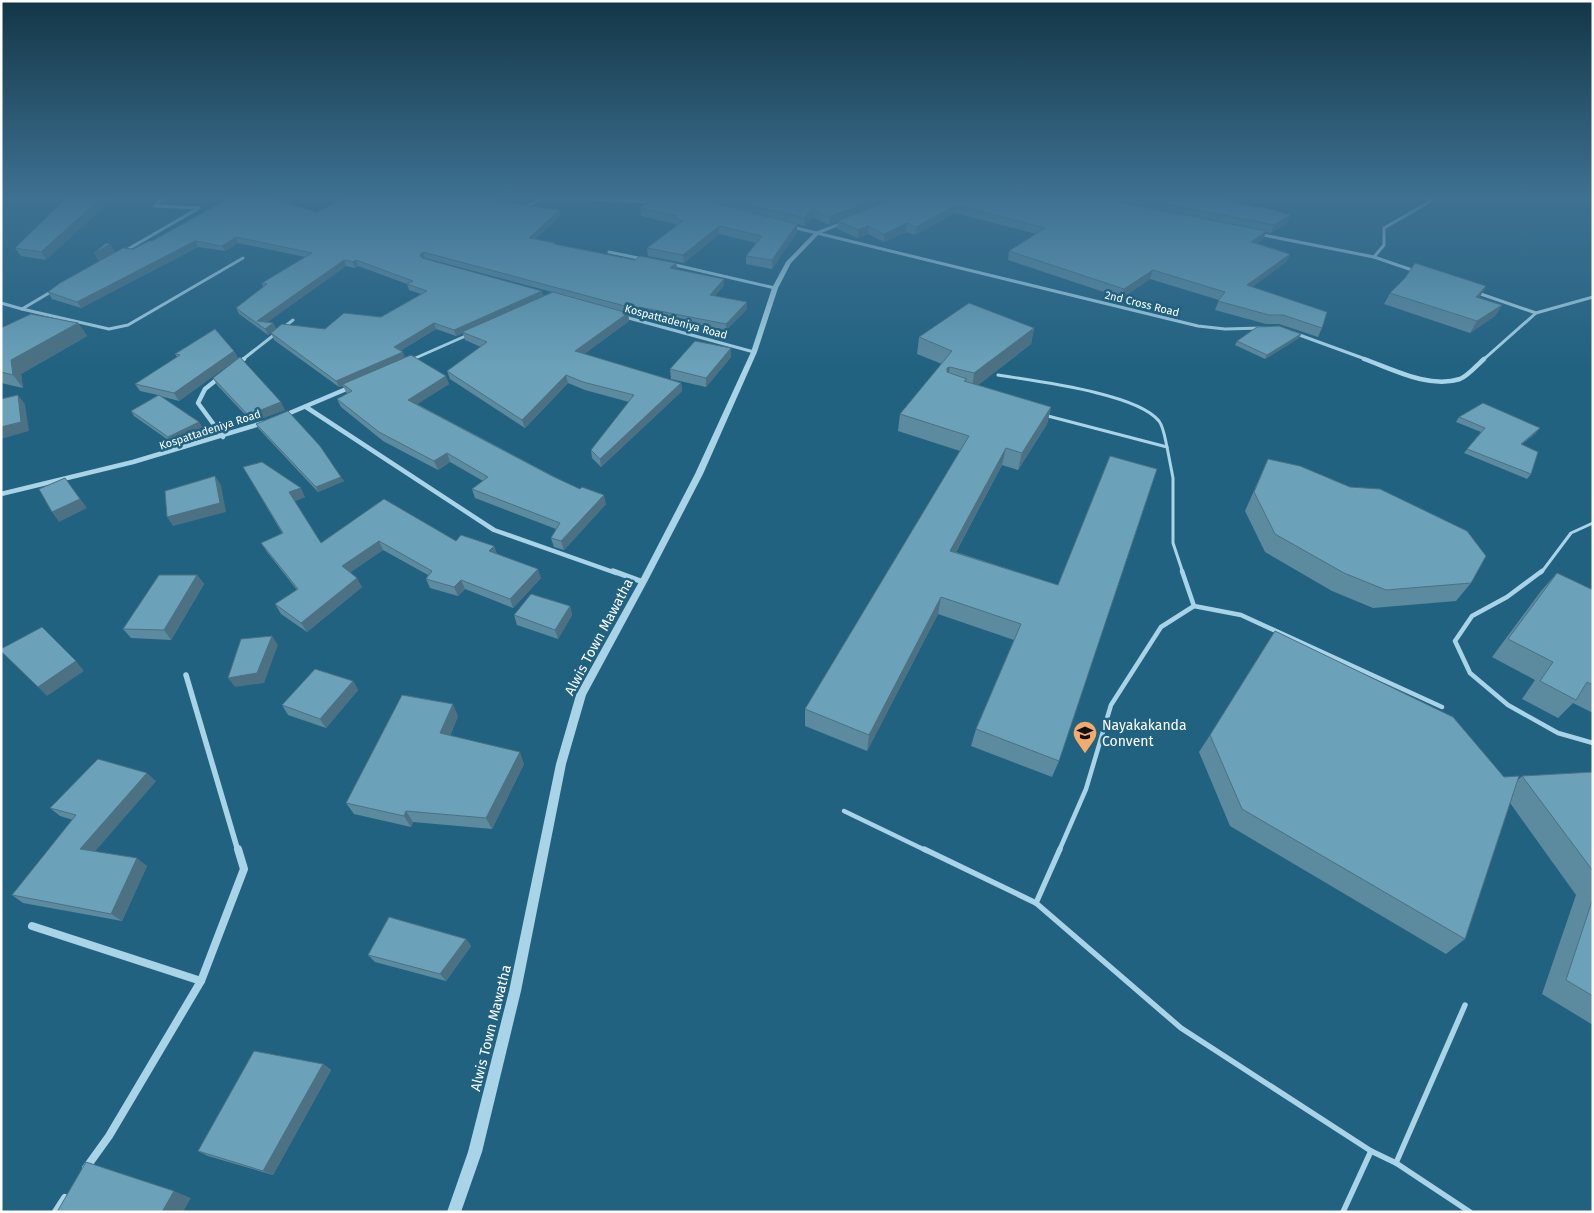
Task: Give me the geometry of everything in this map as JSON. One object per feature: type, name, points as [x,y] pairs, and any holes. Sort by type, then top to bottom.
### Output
[{"type":"street","points":[[617,254],[648,260]]},
{"type":"street","name":"Alwis Town Mawatha","points":[[454,1212],[475,1152],[512,1000],[540,872],[560,764],[581,695],[699,474],[754,352],[775,288],[789,262],[797,254]]},
{"type":"street","name":"2nd Cross Road","points":[[901,254],[1198,326],[1225,329],[1269,327]]},
{"type":"street","points":[[1353,254],[1374,258],[1419,273]]},
{"type":"street","points":[[1374,258],[1377,254]]},
{"type":"street","points":[[1,303],[109,329],[118,328],[128,326],[243,258]]},
{"type":"street","points":[[667,264],[775,288]]},
{"type":"street","points":[[22,308],[55,290]]},
{"type":"street","points":[[1473,291],[1536,313]]},
{"type":"street","points":[[1287,330],[1417,378],[1439,381],[1461,379],[1536,313],[1593,297]]},
{"type":"street","name":"Kospattadeniya Road","points":[[615,314],[754,352]]},
{"type":"street","points":[[234,366],[293,320]]},
{"type":"street","points":[[404,364],[474,332]]},
{"type":"street","points":[[223,437],[198,403],[205,389],[227,372]]},
{"type":"street","name":"Kospattadeniya Road","points":[[279,417],[359,383]]},
{"type":"street","points":[[306,407],[494,530],[643,582]]},
{"type":"street","name":"Kospattadeniya Road","points":[[1,494],[121,467],[223,437],[269,420]]},
{"type":"street","points":[[82,1174],[109,1136],[202,981],[244,869],[186,675]]},
{"type":"street","points":[[32,926],[202,981]]},
{"type":"street","points":[[56,1212],[72,1189]]},
{"type":"lane","points":[[998,375],[1120,400],[1146,410],[1160,421],[1173,478],[1173,543],[1194,606]]},
{"type":"lane","points":[[1041,414],[1167,447]]},
{"type":"lane","points":[[1593,523],[1571,533],[1539,575],[1507,597],[1472,616],[1455,641],[1470,673],[1508,704],[1558,733],[1593,743]]},
{"type":"lane","points":[[1036,903],[1086,789],[1111,705],[1161,627],[1194,606],[1241,616],[1442,707]]},
{"type":"lane","points":[[844,811],[1036,903],[1181,1028],[1371,1151],[1396,1163],[1470,1212]]},
{"type":"lane","points":[[1396,1163],[1465,1005]]},
{"type":"lane","points":[[1343,1212],[1371,1151]]},
{"type":"building","points":[[113,254],[171,254],[77,302],[48,292],[60,283]]},
{"type":"building","points":[[311,254],[421,254],[420,255],[422,258],[542,291],[454,330],[434,323],[394,347],[403,352],[336,381],[271,333],[282,324],[325,329],[344,313],[381,317],[427,291],[407,284],[413,281],[356,260],[353,262],[344,260],[257,321],[273,323],[265,329],[236,308],[267,284],[262,283]]},
{"type":"building","points":[[429,254],[603,254],[635,260],[640,256],[676,263],[670,268],[724,279],[710,295],[747,302],[726,324],[639,307],[636,309]]},
{"type":"building","points":[[748,254],[776,254],[772,260],[746,256]]},
{"type":"building","points":[[1017,254],[1289,254],[1247,285],[1327,312],[1322,328],[1283,315],[1269,315],[1218,301],[1225,292],[1153,270],[1124,289]]},
{"type":"building","points":[[1415,263],[1486,286],[1476,297],[1502,305],[1477,321],[1390,293],[1405,278]]},
{"type":"building","points":[[553,292],[628,313],[575,351],[681,383],[600,459],[591,450],[634,395],[583,382],[566,375],[522,420],[447,371],[487,342],[462,332]]},
{"type":"building","points":[[969,303],[1034,328],[974,373],[950,367],[947,368],[947,372],[967,379],[964,381],[1051,407],[1022,453],[1006,448],[950,551],[1058,585],[1110,456],[1157,469],[1059,761],[976,729],[1021,624],[941,597],[869,735],[805,709],[969,436],[900,414],[952,351],[919,337]]},
{"type":"building","points":[[31,314],[78,323],[11,360],[13,375],[1,372],[1,328]]},
{"type":"building","points":[[1279,326],[1301,334],[1267,355],[1237,341],[1257,327]]},
{"type":"building","points":[[215,329],[234,351],[174,393],[135,384],[180,355],[175,354]]},
{"type":"building","points":[[695,341],[731,348],[706,378],[670,369]]},
{"type":"building","points":[[411,355],[446,376],[408,400],[552,476],[580,489],[582,487],[604,495],[561,541],[551,538],[560,523],[472,489],[488,477],[447,453],[434,461],[379,432],[337,399],[352,391],[343,384]]},
{"type":"building","points":[[240,357],[281,402],[248,415],[213,378]]},
{"type":"building","points":[[18,395],[21,422],[1,427],[1,399]]},
{"type":"building","points":[[159,395],[199,422],[168,437],[131,411]]},
{"type":"building","points":[[1483,403],[1540,428],[1521,444],[1538,452],[1531,474],[1467,449],[1485,428],[1459,417]]},
{"type":"building","points":[[288,411],[320,446],[341,477],[316,487],[256,424]]},
{"type":"building","points":[[1268,459],[1300,466],[1350,487],[1380,489],[1467,531],[1486,556],[1471,583],[1386,590],[1344,573],[1275,534],[1254,492]]},
{"type":"building","points":[[262,462],[301,488],[289,492],[321,543],[384,499],[456,541],[461,535],[494,546],[489,551],[538,569],[510,599],[461,580],[454,587],[426,579],[432,571],[379,541],[342,566],[357,578],[301,623],[275,604],[298,589],[261,543],[283,533],[243,467]]},
{"type":"building","points":[[215,476],[220,503],[167,517],[165,491]]},
{"type":"building","points":[[65,478],[80,499],[52,512],[39,489]]},
{"type":"building","points":[[1557,573],[1593,590],[1593,685],[1587,682],[1576,700],[1540,681],[1553,662],[1508,639]]},
{"type":"building","points":[[159,575],[197,575],[164,630],[123,629]]},
{"type":"building","points":[[531,594],[570,606],[555,630],[514,615]]},
{"type":"building","points":[[42,627],[76,661],[38,687],[1,649]]},
{"type":"building","points":[[1275,631],[1453,717],[1504,777],[1519,776],[1465,939],[1242,809],[1210,735]]},
{"type":"building","points":[[272,636],[257,673],[228,678],[241,639]]},
{"type":"building","points":[[315,669],[353,681],[320,719],[282,705]]},
{"type":"building","points":[[402,695],[453,704],[440,733],[520,752],[486,818],[406,811],[404,816],[346,803]]},
{"type":"building","points":[[98,759],[147,773],[80,849],[137,858],[111,914],[12,895],[76,815],[50,808]]},
{"type":"building","points":[[1593,772],[1593,871],[1522,776]]},
{"type":"building","points":[[1593,898],[1593,996],[1566,980]]},
{"type":"building","points":[[389,917],[466,939],[440,974],[368,955]]},
{"type":"building","points":[[254,1051],[323,1064],[263,1171],[198,1151]]},
{"type":"building","points":[[86,1162],[174,1191],[162,1212],[57,1212]]},
{"type":"place","name":"Nayakakanda Convent","points":[[1085,754]]}]
